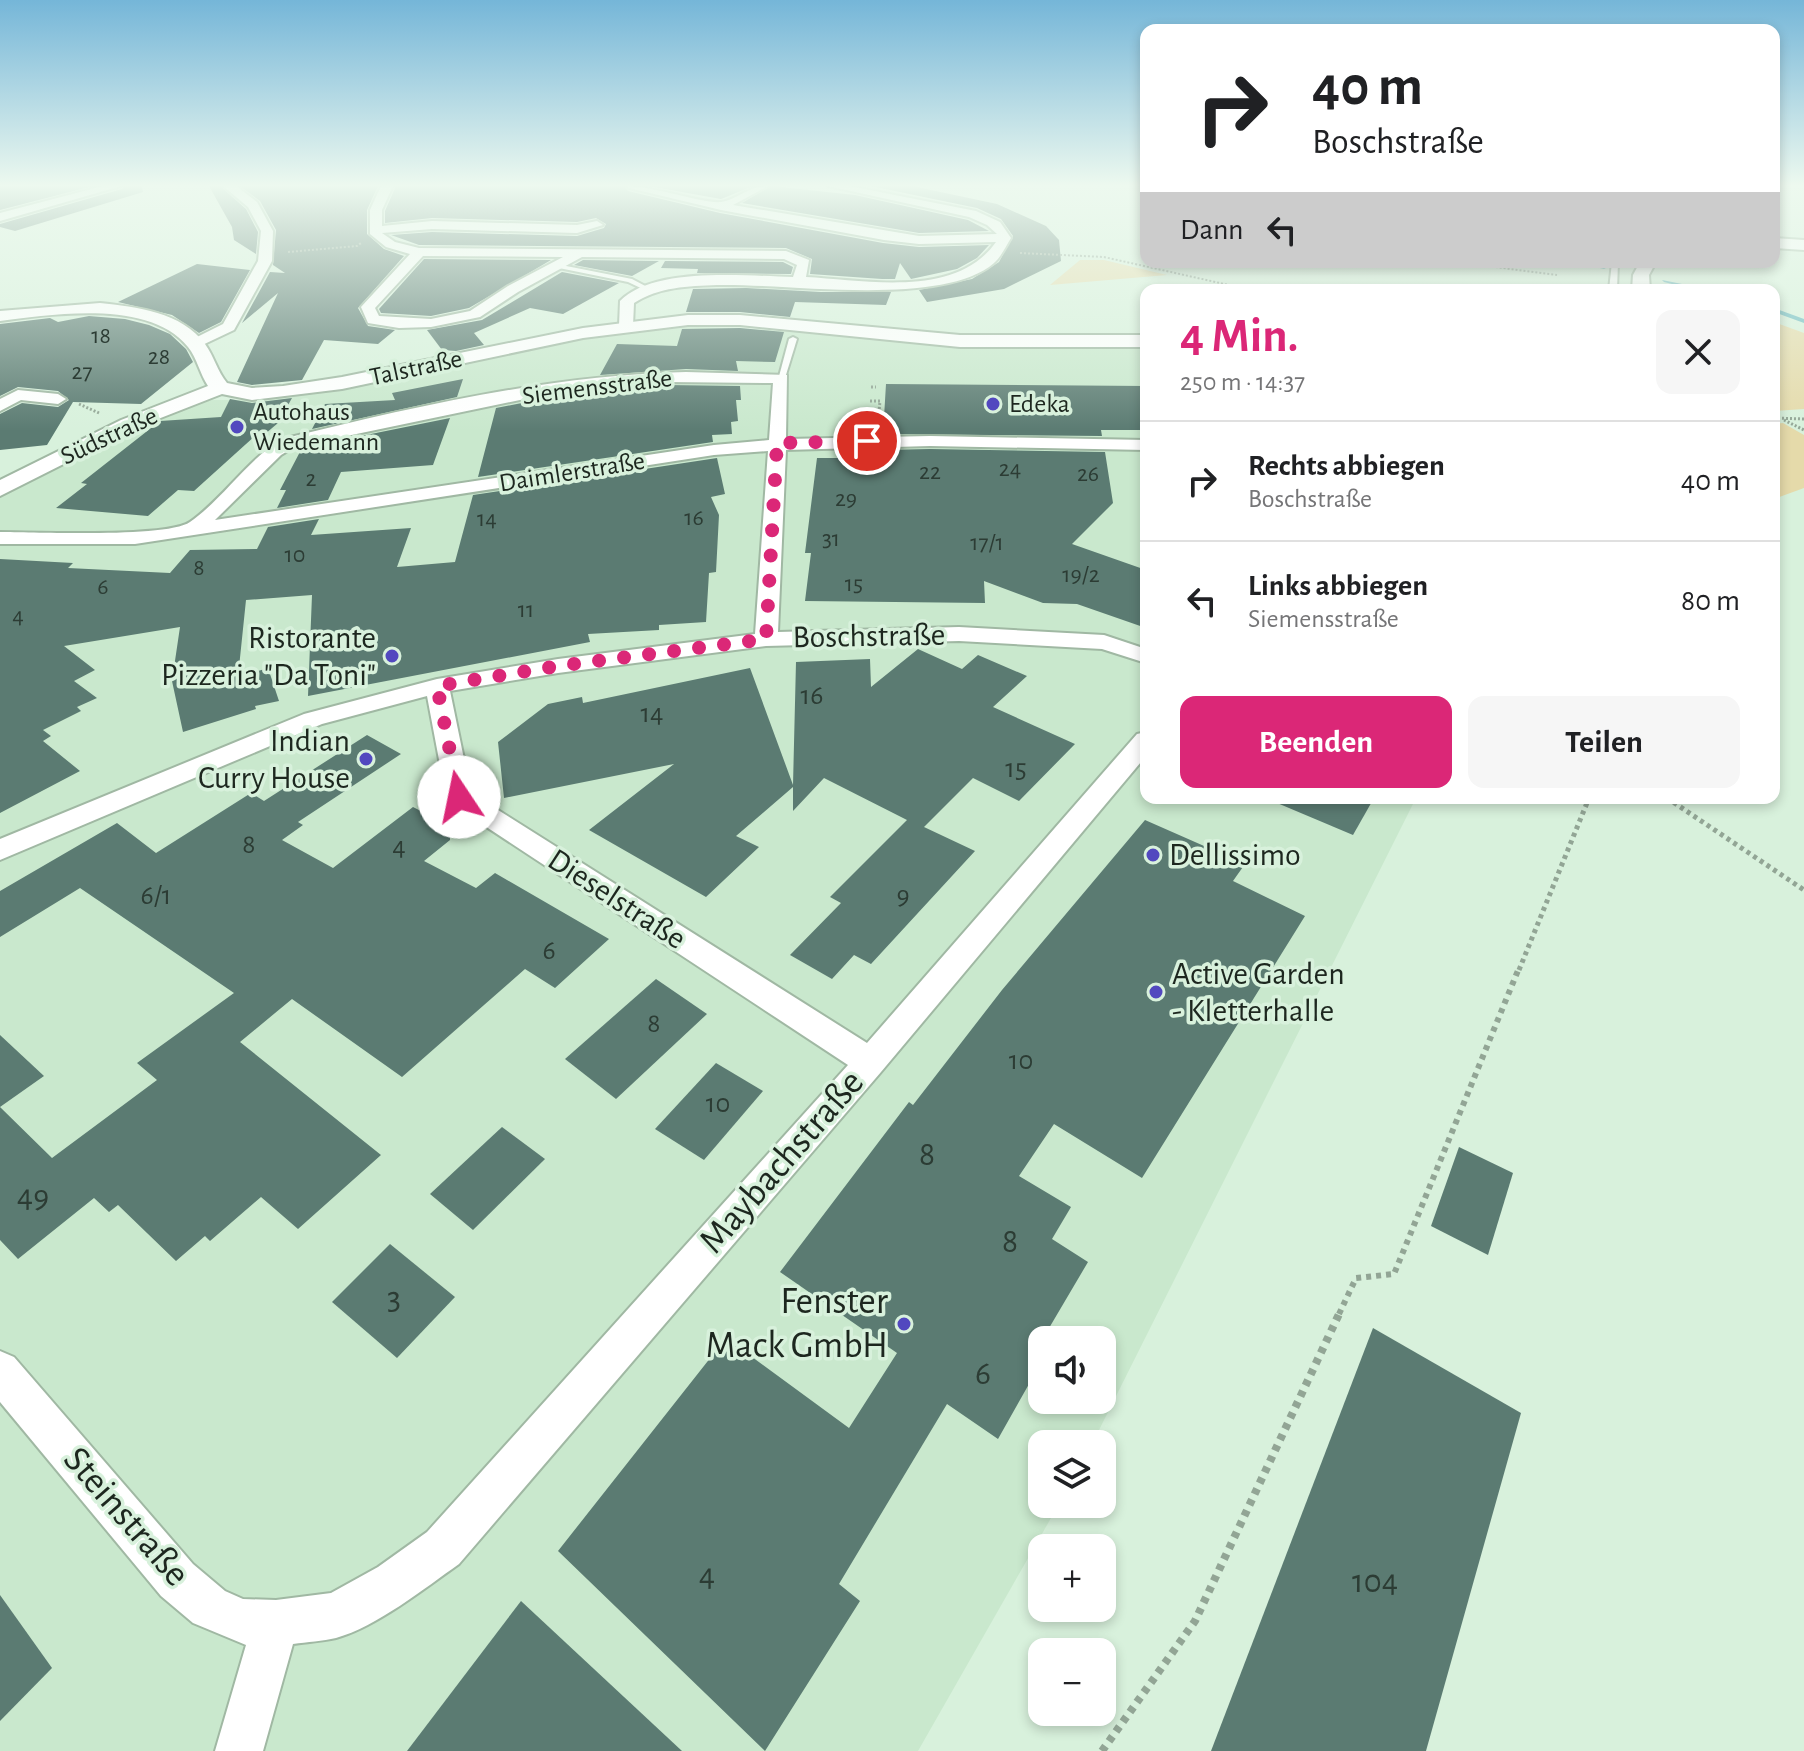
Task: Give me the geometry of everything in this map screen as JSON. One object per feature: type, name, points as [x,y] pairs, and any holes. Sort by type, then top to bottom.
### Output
[{"type":"street","points":[[196,343],[229,327],[261,268]]},
{"type":"street","points":[[404,268],[368,307],[373,320],[399,324],[431,323],[475,314],[553,268]]},
{"type":"street","points":[[798,281],[802,268]]},
{"type":"street","points":[[626,326],[627,301],[647,289],[675,283],[798,281],[924,285],[955,278],[977,268]]},
{"type":"street","points":[[0,316],[60,309],[125,312],[179,328],[196,343],[220,388]]},
{"type":"street","name":"Talstraße","points":[[220,388],[252,394],[313,388],[626,326],[688,320],[740,320],[960,341],[1140,341]]},
{"type":"street","name":"Siemensstraße","points":[[190,531],[235,493],[275,451],[288,443],[546,390],[629,379],[708,375],[781,378]]},
{"type":"street","points":[[766,639],[781,378]]},
{"type":"street","name":"Südstraße","points":[[0,489],[128,424],[220,388]]},
{"type":"street","points":[[0,406],[18,395],[58,399]]},
{"type":"street","name":"Daimlerstraße","points":[[0,538],[135,538],[777,443],[891,439],[1140,445]]},
{"type":"street","name":"Boschstraße","points":[[0,850],[313,719],[437,686],[558,666],[766,639],[959,634],[1104,642],[1140,654]]},
{"type":"street","name":"Dieselstraße","points":[[437,686],[459,797],[870,1062]]},
{"type":"street","name":"Maybachstraße","points":[[276,1623],[336,1615],[394,1583],[443,1548],[870,1062],[1140,747]]},
{"type":"street","name":"Steinstraße","points":[[0,1371],[177,1580],[209,1607],[241,1622],[276,1623]]},
{"type":"street","points":[[239,1751],[276,1623]]},
{"type":"lane","points":[[565,268],[630,280],[647,289]]},
{"type":"lane","points":[[781,378],[793,339]]},
{"type":"path","points":[[1153,268],[1224,284]]},
{"type":"path","points":[[1503,268],[1557,275]]},
{"type":"path","points":[[1781,418],[1804,419]]},
{"type":"path","points":[[1781,418],[1804,430]]},
{"type":"path","points":[[1102,1751],[1195,1621],[1356,1278],[1394,1274],[1587,804]]},
{"type":"path","points":[[1676,804],[1804,890]]},
{"type":"shaded area","points":[[1071,268],[1136,268],[1167,275],[1050,285]]},
{"type":"shaded area","points":[[1780,324],[1804,333],[1804,409],[1780,411]]},
{"type":"shaded area","points":[[673,326],[1140,346],[1140,804],[1413,804],[1116,1396],[1116,1326],[1028,1326],[1028,1414],[1107,1414],[1099,1430],[1028,1430],[1028,1518],[1051,1518],[1042,1534],[1028,1534],[1028,1558],[918,1751],[0,1751],[0,495],[169,411],[212,400],[255,400],[347,386],[587,335]]},
{"type":"shaded area","points":[[1780,423],[1804,435],[1804,488],[1780,497]]},
{"type":"building","points":[[189,268],[250,270],[221,322],[199,333],[172,315],[118,302]]},
{"type":"building","points":[[277,268],[394,268],[358,308],[368,326],[395,330],[378,344],[324,340],[302,380],[252,385],[237,382],[278,293],[242,323],[270,272],[285,273]]},
{"type":"building","points":[[416,268],[538,268],[469,308],[431,316],[381,313],[379,309]]},
{"type":"building","points":[[588,268],[647,268],[632,276]]},
{"type":"building","points":[[661,268],[793,268],[791,274],[697,273],[698,269]]},
{"type":"building","points":[[811,268],[899,268],[895,279],[810,274]]},
{"type":"building","points":[[903,268],[959,268],[957,269],[911,279]]},
{"type":"building","points":[[990,268],[1047,268],[1004,289],[927,302],[919,290],[972,279]]},
{"type":"building","points":[[562,272],[619,283],[563,314],[530,308],[474,333],[484,345],[456,351],[442,350],[427,330],[482,320]]},
{"type":"building","points":[[693,289],[891,292],[886,305],[795,302],[790,317],[740,312],[686,312]]},
{"type":"building","points":[[89,316],[125,319],[170,334],[186,349],[193,362],[141,404],[73,402],[47,445],[0,450],[0,414],[22,403],[58,407],[69,400],[58,391],[18,387],[0,396],[0,324],[50,318],[58,322]]},
{"type":"building","points":[[740,328],[784,332],[775,362],[736,361],[738,371],[686,369],[600,375],[617,344],[677,346],[682,329]]},
{"type":"building","points":[[463,379],[457,397],[312,429],[325,404],[395,400],[392,393]]},
{"type":"building","name":"Edeka","points":[[886,384],[1140,386],[1140,430],[1101,430],[1102,436],[883,434]]},
{"type":"building","points":[[667,385],[740,386],[741,400],[736,400],[738,421],[731,422],[732,434],[712,435],[713,442],[478,477],[496,408],[542,399],[545,402],[585,399],[589,393]]},
{"type":"building","points":[[292,398],[278,423],[265,434],[257,434],[194,491],[178,490],[148,516],[56,508],[87,484],[81,483],[160,421],[221,417],[230,399],[252,403]]},
{"type":"building","points":[[450,418],[433,465],[341,472],[328,500],[277,508],[286,490],[280,490],[302,448]]},
{"type":"building","points":[[881,450],[1105,452],[1113,503],[1072,544],[1140,568],[1140,626],[1077,604],[1043,603],[984,581],[985,603],[805,601],[811,553],[805,553],[817,458],[881,458]]},
{"type":"building","points":[[717,458],[725,494],[711,497],[719,515],[716,572],[709,573],[706,622],[659,625],[659,630],[588,634],[590,642],[308,696],[312,595],[246,600],[238,677],[268,668],[279,701],[255,706],[256,709],[183,732],[172,681],[180,627],[64,646],[95,670],[74,681],[97,698],[77,707],[81,711],[43,730],[51,736],[43,741],[80,771],[0,813],[0,559],[73,563],[68,568],[170,573],[190,550],[257,549],[268,527],[319,519],[311,535],[411,528],[397,567],[455,562],[473,495]]},
{"type":"building","points":[[918,649],[962,669],[978,655],[1027,676],[993,707],[1075,744],[1019,801],[973,778],[924,827],[975,851],[871,964],[854,955],[832,979],[790,955],[841,903],[830,897],[907,820],[824,778],[793,811],[793,787],[736,836],[759,847],[706,897],[589,830],[674,764],[504,798],[498,742],[548,704],[582,697],[583,703],[750,668],[793,785],[796,662],[870,659],[871,687]]},
{"type":"building","points":[[367,735],[401,754],[298,822],[303,825],[282,840],[333,868],[413,807],[450,826],[450,840],[424,861],[476,888],[495,873],[609,939],[555,988],[525,969],[402,1077],[292,999],[240,1042],[381,1155],[298,1229],[261,1197],[210,1241],[205,1236],[176,1261],[118,1205],[109,1212],[94,1198],[18,1259],[0,1240],[0,1107],[52,1158],[157,1080],[137,1063],[234,993],[80,888],[0,937],[0,891],[117,823],[156,853],[251,793],[264,801]]},
{"type":"building","points":[[1279,804],[1371,804],[1353,835]]},
{"type":"building","points":[[1145,820],[1245,864],[1233,881],[1305,916],[1142,1178],[1054,1124],[1019,1176],[1071,1207],[1052,1239],[1088,1262],[1050,1326],[1028,1326],[1028,1386],[998,1439],[947,1404],[839,1584],[860,1601],[765,1751],[558,1551],[726,1338],[849,1428],[897,1353],[780,1272],[909,1102],[913,1105],[1002,990]]},
{"type":"building","points":[[656,979],[707,1014],[616,1099],[565,1059]]},
{"type":"building","points":[[0,1035],[44,1076],[0,1107]]},
{"type":"building","points":[[716,1063],[763,1091],[704,1160],[655,1129]]},
{"type":"building","points":[[502,1127],[545,1159],[473,1230],[430,1194]]},
{"type":"building","points":[[1459,1147],[1513,1173],[1488,1255],[1431,1226]]},
{"type":"building","points":[[390,1244],[455,1297],[397,1358],[332,1302]]},
{"type":"building","points":[[1373,1328],[1521,1413],[1426,1751],[1211,1751]]},
{"type":"building","points":[[0,1595],[52,1668],[0,1721]]},
{"type":"building","points":[[521,1601],[682,1751],[407,1751]]},
{"type":"waterway","points":[[1664,281],[1677,284]]},
{"type":"waterway","points":[[1780,312],[1804,321]]},
{"type":"place","name":"Edeka","points":[[993,404]]},
{"type":"place","name":"Autohaus Wiedemann","points":[[237,427]]},
{"type":"place","name":"Ristorante Pizzeria \"Da Toni\"","points":[[392,656]]},
{"type":"place","name":"Indian Curry House","points":[[366,759]]},
{"type":"place","name":"Dellissimo","points":[[1153,855]]},
{"type":"place","name":"Active Garden - Kletterhalle","points":[[1156,992]]},
{"type":"place","name":"Fenster Mack GmbH","points":[[904,1324]]},
{"type":"route","points":[[459,797],[437,686],[558,666],[766,639],[777,443],[867,441]]}]
